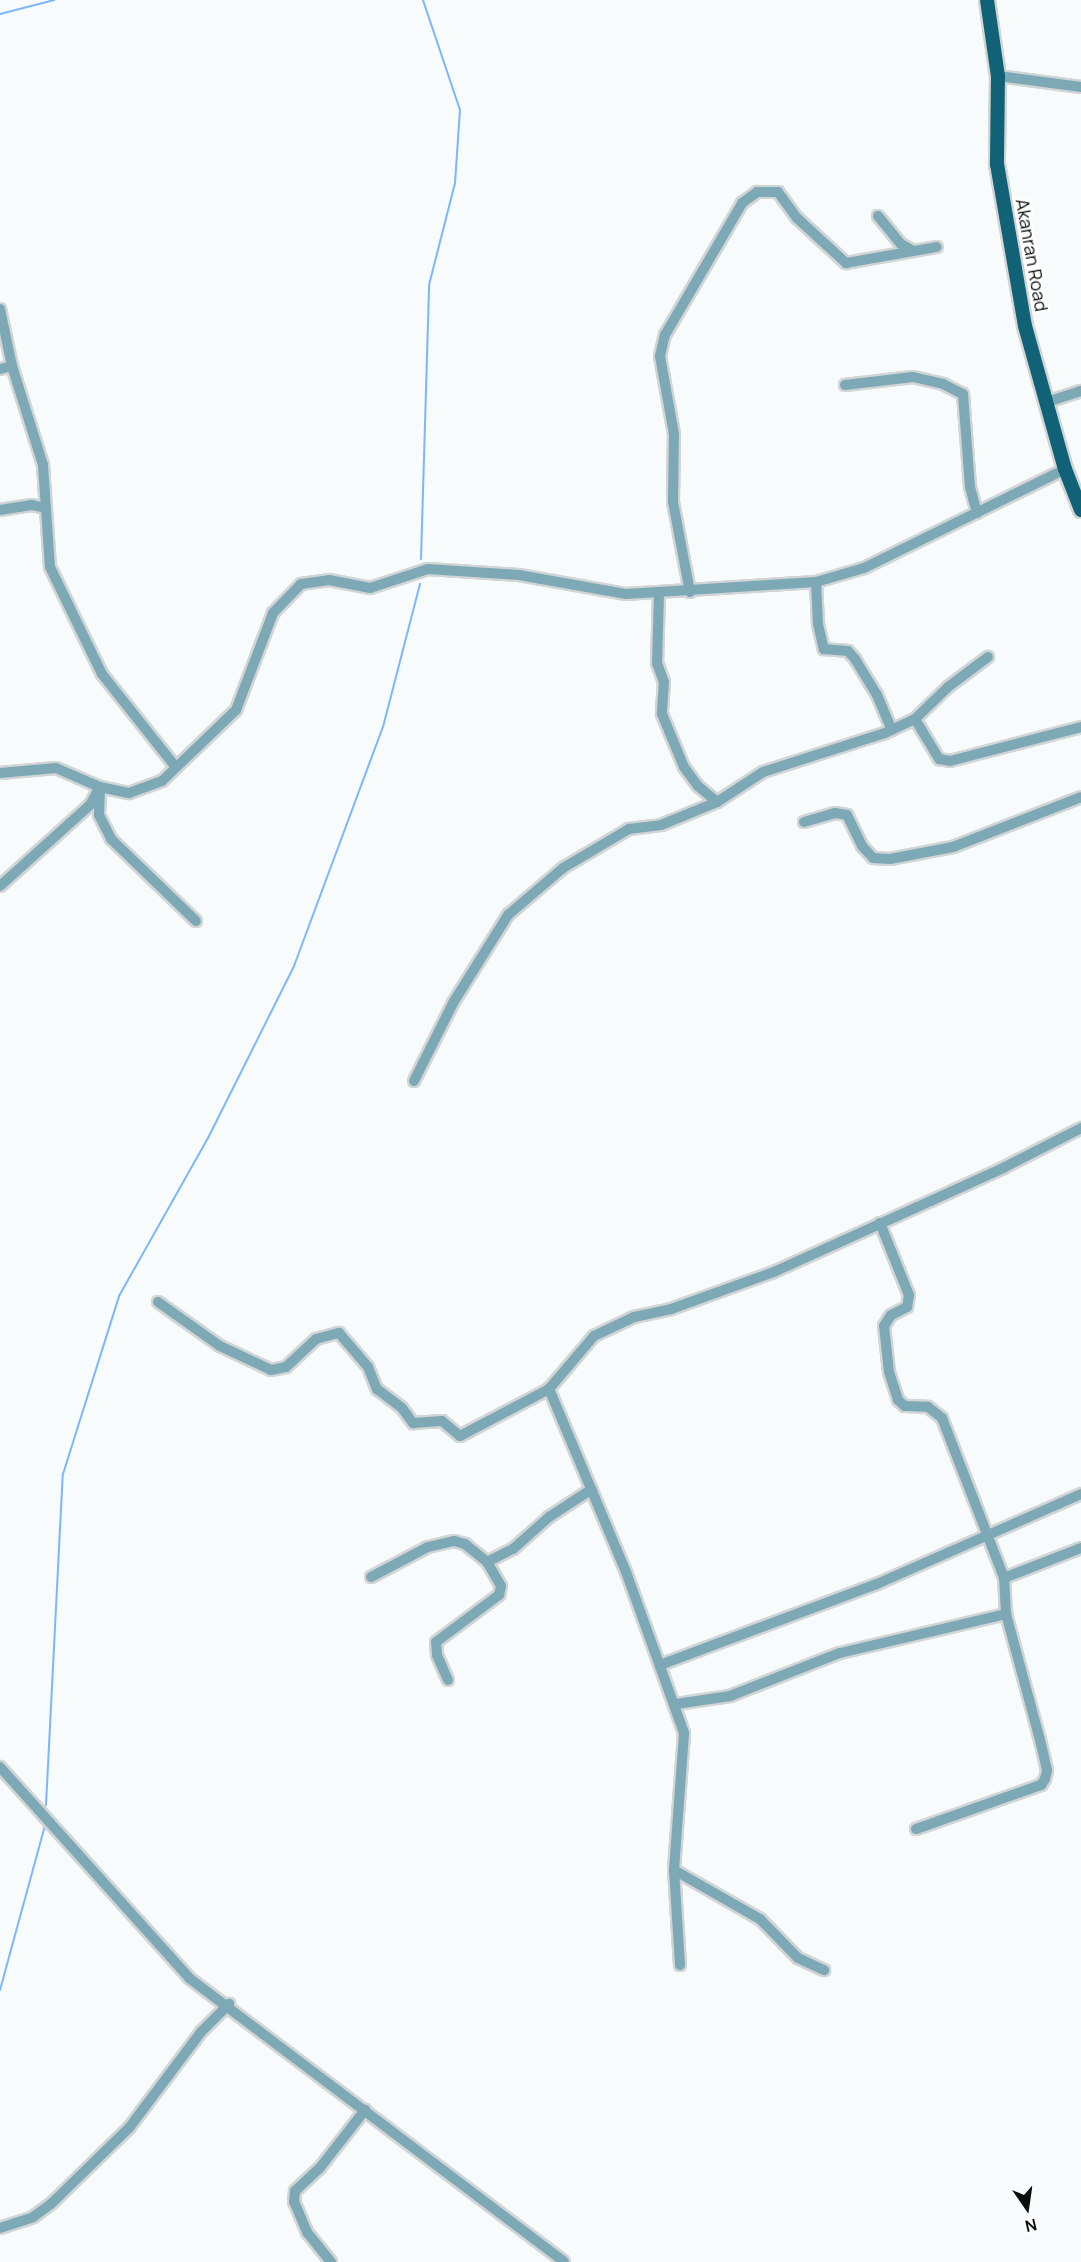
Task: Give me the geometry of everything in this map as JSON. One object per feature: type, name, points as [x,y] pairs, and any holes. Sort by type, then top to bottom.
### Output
[{"type":"main road","name":"Akanran Road","points":[[987,0],[998,76],[997,164],[1025,326],[1065,469],[1081,510]]},
{"type":"street","points":[[998,76],[1081,87]]},
{"type":"street","points":[[690,592],[673,502],[674,434],[660,356],[665,335],[684,308],[722,232],[742,203],[770,190],[778,192],[797,218],[846,263],[893,258],[910,249],[937,248]]},
{"type":"street","points":[[878,216],[901,244],[910,249]]},
{"type":"street","points":[[0,309],[12,366],[43,465],[50,567],[102,674],[175,766]]},
{"type":"street","points":[[0,369],[12,366]]},
{"type":"street","points":[[845,385],[913,377],[943,384],[963,394],[970,487],[977,513]]},
{"type":"street","points":[[1047,402],[1081,391]]},
{"type":"street","points":[[0,773],[56,768],[100,787],[129,793],[162,781],[175,766],[236,710],[273,613],[301,584],[329,580],[370,588],[428,569],[519,575],[626,594],[690,592],[816,582],[864,568],[1065,469]]},
{"type":"street","points":[[0,510],[32,505],[45,508]]},
{"type":"street","points":[[816,582],[818,624],[824,649],[848,651],[855,658],[878,695],[892,730]]},
{"type":"street","points":[[659,593],[657,663],[664,682],[662,714],[684,767],[698,786],[717,802]]},
{"type":"street","points":[[414,1081],[453,1003],[508,915],[528,895],[563,868],[628,830],[661,825],[717,802],[763,771],[892,730],[915,719],[948,687],[988,657]]},
{"type":"street","points":[[915,719],[939,759],[950,761],[1081,727]]},
{"type":"street","points":[[0,886],[90,806],[100,787]]},
{"type":"street","points":[[100,787],[99,815],[111,839],[196,921]]},
{"type":"street","points":[[804,822],[835,813],[847,815],[862,846],[873,858],[890,859],[953,847],[1081,797]]},
{"type":"street","points":[[158,1302],[220,1346],[271,1370],[285,1367],[316,1339],[339,1333],[368,1367],[377,1389],[402,1408],[413,1423],[442,1421],[460,1436],[549,1389],[594,1336],[634,1317],[671,1309],[774,1272],[1081,1128]]},
{"type":"street","points":[[880,1223],[909,1295],[907,1307],[891,1315],[884,1326],[889,1372],[898,1400],[905,1406],[937,1411],[989,1534],[1004,1578],[1006,1614],[1047,1770],[1041,1785],[916,1829]]},
{"type":"street","points":[[549,1389],[592,1490],[676,1704],[684,1733],[674,1870],[680,1965]]},
{"type":"street","points":[[487,1562],[513,1549],[549,1517],[592,1490]]},
{"type":"street","points":[[660,1665],[877,1584],[1081,1494]]},
{"type":"street","points":[[371,1577],[428,1547],[454,1541],[465,1544],[487,1562],[501,1586],[499,1595],[436,1642],[439,1662],[448,1680]]},
{"type":"street","points":[[1004,1578],[1081,1548]]},
{"type":"street","points":[[676,1704],[730,1696],[750,1685],[840,1653],[1006,1614]]},
{"type":"street","points":[[0,1767],[189,1978],[229,2004],[564,2262]]},
{"type":"street","points":[[674,1870],[760,1919],[798,1958],[824,1970]]},
{"type":"street","points":[[0,2228],[33,2217],[51,2205],[129,2128],[201,2032],[229,2004]]},
{"type":"street","points":[[332,2262],[306,2232],[294,2202],[295,2191],[319,2169],[365,2110]]},
{"type":"waterway","points":[[0,14],[54,0]]},
{"type":"waterway","points":[[421,559],[429,285],[455,183],[460,110],[423,0]]},
{"type":"waterway","points":[[46,1805],[63,1474],[119,1296],[208,1138],[294,966],[383,727],[420,584]]},
{"type":"waterway","points":[[0,1990],[45,1825]]}]
